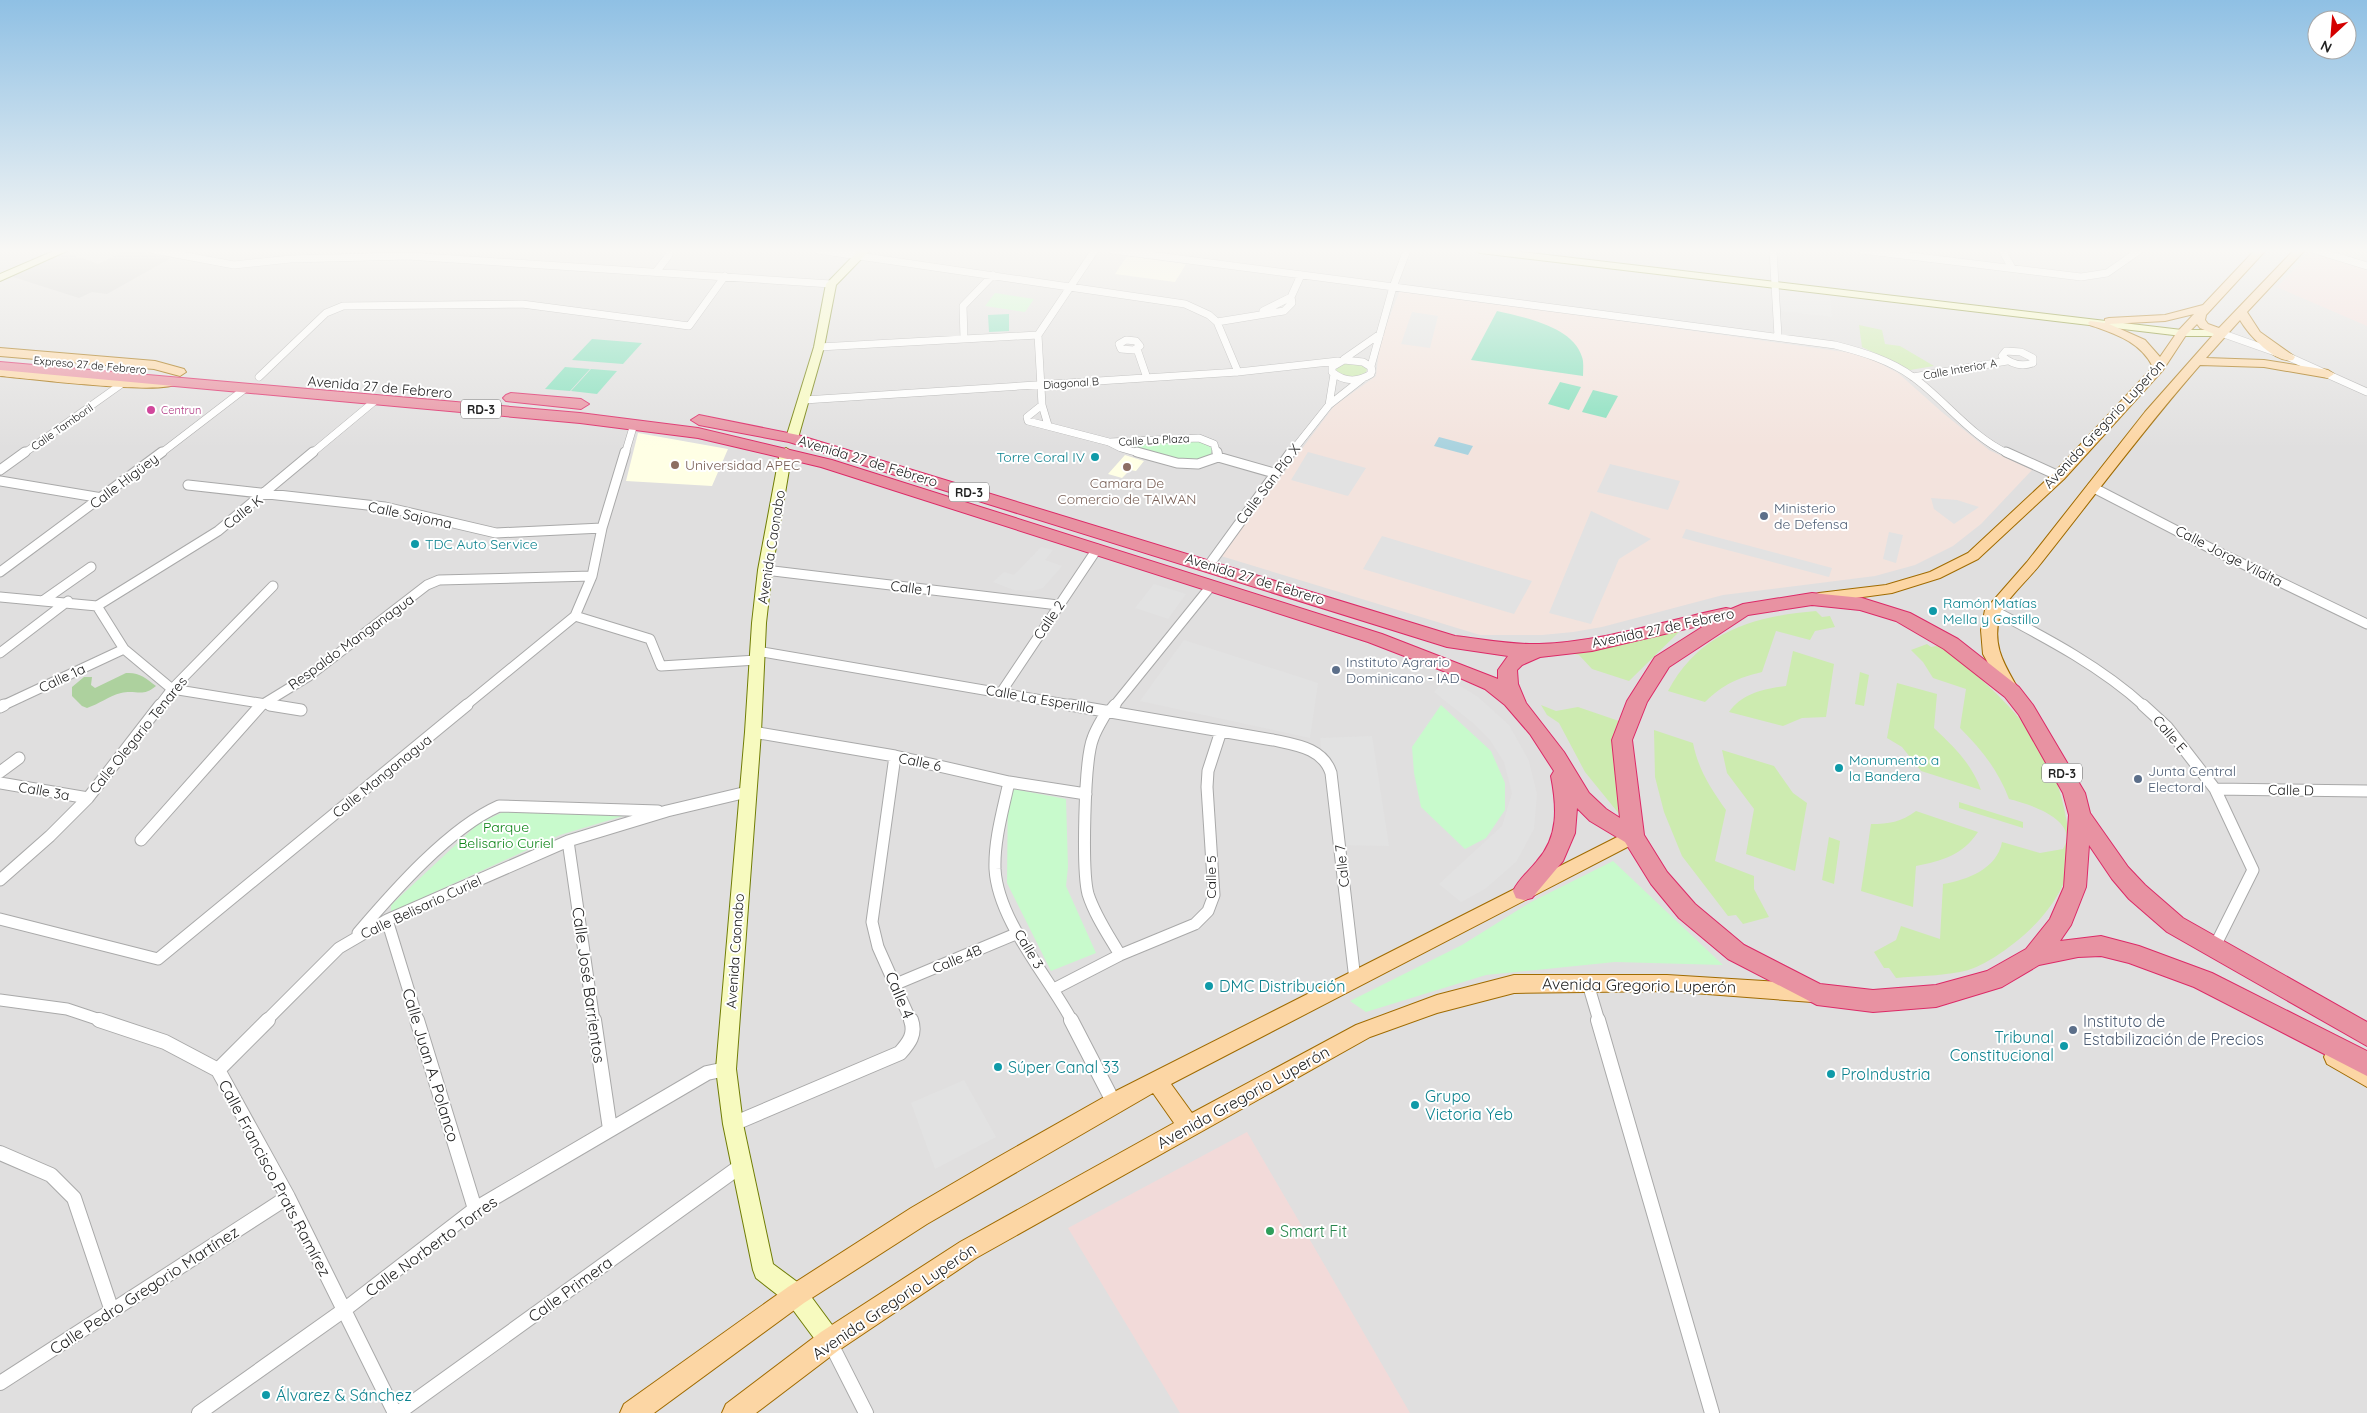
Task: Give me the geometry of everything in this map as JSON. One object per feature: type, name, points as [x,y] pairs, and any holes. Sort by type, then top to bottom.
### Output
[{"type":"highway","name":"Expreso 27 de Febrero","points":[[0,358],[176,377]]},
{"type":"highway","name":"Expreso 27 de Febrero","points":[[0,366],[176,377]]},
{"type":"highway","name":"Avenida 27 de Febrero","points":[[176,377],[259,378],[547,400],[688,418],[789,445],[1161,560],[1211,586],[1396,645],[1492,684],[1519,708],[1538,729],[1557,757],[1581,799],[1598,815],[1633,836]]},
{"type":"highway","name":"Avenida 27 de Febrero","points":[[176,377],[246,388],[634,424],[789,445],[957,504],[1098,549],[1161,560],[1209,565],[1445,639],[1471,644],[1512,650],[1604,642],[1743,610]]},
{"type":"highway","name":"RD-3","points":[[2034,956],[2059,925],[2075,887],[2080,815],[2074,793],[2026,710],[2012,692],[1952,644],[1903,617],[1862,604],[1812,599],[1743,610],[1662,662],[1638,701],[1622,740],[1633,836],[1658,878],[1687,911],[1736,952],[1817,994],[1873,1001],[1936,996],[1993,980],[2034,956],[2078,947],[2101,946],[2164,963],[2202,980],[2367,1064]]},
{"type":"highway","points":[[1396,645],[1411,646],[1452,660],[1472,663],[1481,658],[1481,654],[1471,644]]},
{"type":"highway","points":[[1519,708],[1507,683],[1505,672],[1510,664],[1519,657],[1545,648]]},
{"type":"highway","points":[[1524,891],[1549,862],[1562,841],[1566,796],[1557,757]]},
{"type":"highway","name":"RD-3","points":[[2080,815],[2120,873],[2137,892],[2175,925],[2335,1017],[2367,1033]]},
{"type":"main road","name":"Avenida Caonabo","points":[[825,316],[819,347],[789,445],[765,570],[757,655],[753,732],[746,792],[726,1069],[733,1124],[764,1270],[796,1295],[830,1341]]},
{"type":"main road","points":[[2038,316],[2094,323],[2221,333]]},
{"type":"main road","points":[[2064,316],[2185,331]]},
{"type":"main road","points":[[2109,321],[2176,316]]},
{"type":"main road","name":"Avenida Gregorio Luperón","points":[[1812,599],[1887,590],[1936,575],[1973,556],[2059,476],[2159,367],[2199,316]]},
{"type":"main road","points":[[2201,316],[2199,320],[2204,326],[2221,333]]},
{"type":"main road","name":"Avenida Gregorio Luperón","points":[[1993,610],[2032,565],[2149,415],[2238,316]]},
{"type":"main road","points":[[2244,316],[2256,337],[2289,357]]},
{"type":"main road","points":[[2094,323],[2127,335],[2145,345],[2154,354],[2159,367]]},
{"type":"main road","name":"Avenida 27 de Febrero","points":[[0,352],[155,365],[176,377]]},
{"type":"main road","points":[[2199,361],[2248,361],[2328,374]]},
{"type":"main road","name":"Avenida 27 de Febrero","points":[[0,372],[148,384],[176,377]]},
{"type":"main road","points":[[1993,610],[1989,630],[1992,654],[2012,692]]},
{"type":"main road","points":[[633,1413],[796,1295],[919,1216],[1114,1103],[1633,836]]},
{"type":"main road","name":"RD-3","points":[[2202,980],[2367,1077]]},
{"type":"main road","name":"Avenida Gregorio Luperón","points":[[736,1413],[830,1341],[968,1250],[1189,1126],[1363,1032],[1437,1004],[1514,984],[1719,985],[1817,994]]},
{"type":"main road","points":[[1157,1081],[1189,1126]]},
{"type":"street","points":[[259,378],[323,316]]},
{"type":"street","points":[[619,316],[689,326],[696,316]]},
{"type":"street","points":[[963,316],[964,339]]},
{"type":"street","points":[[1048,425],[1042,404],[1038,336],[1052,316]]},
{"type":"street","points":[[1210,316],[1217,322],[1238,372]]},
{"type":"street","points":[[1217,322],[1252,316]]},
{"type":"street","points":[[1372,371],[1371,366],[1385,316]]},
{"type":"street","points":[[1624,316],[1778,336],[1860,351],[1892,364],[1913,377],[1992,446],[2059,476]]},
{"type":"street","points":[[1776,316],[1778,336]]},
{"type":"street","points":[[2221,333],[2289,357],[2367,392]]},
{"type":"street","points":[[1330,405],[1332,367],[1380,334]]},
{"type":"street","points":[[819,347],[1038,336]]},
{"type":"street","points":[[1137,349],[1147,378]]},
{"type":"street","points":[[1341,360],[1363,362],[1372,371]]},
{"type":"street","name":"Diagonal B","points":[[804,400],[1238,372],[1341,360]]},
{"type":"street","name":"Calle Interior A","points":[[1913,377],[2007,360]]},
{"type":"street","points":[[1286,366],[1333,373],[1350,380],[1362,379]]},
{"type":"street","name":"Calle San Pío X","points":[[1209,565],[1274,473],[1330,405],[1367,377],[1372,371]]},
{"type":"street","name":"Calle Tamboril","points":[[0,470],[123,383]]},
{"type":"street","name":"Calle Higüey","points":[[0,572],[102,498],[246,388]]},
{"type":"street","name":"Calle K","points":[[96,606],[215,533],[265,495],[376,400]]},
{"type":"street","name":"Calle La Plaza","points":[[1042,404],[1027,417],[1032,423],[1048,425],[1109,442],[1121,448],[1189,465],[1218,457],[1214,444],[1199,438],[1109,442]]},
{"type":"street","name":"Calle Manganagua","points":[[0,919],[158,959],[575,616],[592,576],[602,528],[634,424]]},
{"type":"street","points":[[1145,454],[1150,439]]},
{"type":"street","points":[[1218,457],[1274,473]]},
{"type":"street","points":[[0,481],[102,498]]},
{"type":"street","name":"Calle Sajoma","points":[[188,485],[385,507],[498,534],[602,528]]},
{"type":"street","name":"Calle Jorge Vilalta","points":[[2092,487],[2212,549],[2367,624]]},
{"type":"street","name":"Calle 2","points":[[1002,692],[1098,549]]},
{"type":"street","points":[[44,600],[91,567]]},
{"type":"street","name":"Calle 1","points":[[765,570],[1058,606]]},
{"type":"street","name":"Respaldo Manganagua","points":[[141,840],[261,705],[306,678],[436,581],[592,576]]},
{"type":"street","name":"Calle Olegario Tenares","points":[[0,880],[50,836],[88,798],[172,689],[272,586]]},
{"type":"street","points":[[1120,955],[1097,916],[1088,893],[1086,869],[1086,794],[1092,739],[1109,711],[1211,586]]},
{"type":"street","points":[[0,597],[96,606],[124,649],[172,689],[301,710]]},
{"type":"street","points":[[0,653],[68,602]]},
{"type":"street","name":"Calle E","points":[[1993,610],[2059,645],[2131,694],[2167,726],[2215,789],[2253,870],[2214,948]]},
{"type":"street","name":"Calle La Esperilla","points":[[575,616],[650,639],[662,666],[757,655],[1002,692],[1221,731],[1291,745],[1321,756]]},
{"type":"street","name":"Calle 1a","points":[[0,707],[124,649]]},
{"type":"street","name":"Calle 5","points":[[1054,989],[1120,955],[1195,924],[1212,904],[1214,895],[1207,786],[1208,771],[1221,731]]},
{"type":"street","name":"Calle 6","points":[[753,732],[895,756],[1009,782],[1086,794]]},
{"type":"street","name":"Calle 4","points":[[733,1124],[893,1057],[905,1049],[912,1037],[912,1023],[878,946],[872,922],[895,756]]},
{"type":"street","name":"Calle 7","points":[[1321,756],[1328,763],[1331,772],[1355,980]]},
{"type":"street","name":"Calle 3a","points":[[0,772],[19,758]]},
{"type":"street","name":"Calle 3","points":[[1009,782],[996,855],[996,875],[1001,894],[1018,934],[1054,989],[1114,1103]]},
{"type":"street","name":"Calle 3a","points":[[0,784],[88,798]]},
{"type":"street","name":"Calle D","points":[[2215,789],[2367,791]]},
{"type":"street","points":[[354,938],[377,911],[463,828],[477,816],[498,806],[667,811],[746,792]]},
{"type":"street","name":"Calle Belisario Curiel","points":[[218,1070],[339,948],[354,938],[387,920],[568,841],[667,811]]},
{"type":"street","name":"Calle José Barrientos","points":[[568,841],[610,1129]]},
{"type":"street","name":"Calle Juan A. Polanco","points":[[387,920],[475,1209]]},
{"type":"street","name":"Calle 4B","points":[[896,984],[1018,934]]},
{"type":"street","points":[[1588,984],[1712,1413]]},
{"type":"street","name":"Calle Francisco Prats Ramírez","points":[[0,1000],[67,1008],[165,1042],[218,1070],[288,1197],[396,1413]]},
{"type":"street","name":"Calle Norberto Torres","points":[[199,1413],[344,1310],[475,1209],[707,1073],[726,1069]]},
{"type":"street","points":[[0,1153],[51,1175],[74,1198],[112,1311]]},
{"type":"street","name":"Calle Primera","points":[[396,1413],[742,1165]]},
{"type":"street","name":"Calle Pedro Gregorio Martínez","points":[[0,1383],[288,1197]]},
{"type":"street","name":"Avenida Caonabo","points":[[830,1341],[866,1413]]},
{"type":"shaded area","points":[[0,316],[2367,316],[2367,1413],[0,1413]]},
{"type":"shaded area","name":"Ministerio de Defensa","points":[[1390,316],[1586,316],[1852,353],[1870,358],[1898,373],[1989,450],[2032,470],[1981,524],[1953,546],[1915,565],[1875,576],[1723,595],[1602,627],[1573,632],[1542,635],[1480,635],[1221,556],[1334,406],[1376,376],[1380,341]]},
{"type":"shaded area","points":[[1411,316],[1438,316],[1430,348],[1401,344]]},
{"type":"shaded area","points":[[2344,316],[2367,316],[2367,326]]},
{"type":"shaded area","name":"Universidad APEC","points":[[638,433],[728,449],[712,486],[626,481]]},
{"type":"shaded area","points":[[1308,452],[1366,468],[1348,496],[1291,480]]},
{"type":"shaded area","name":"Camara De Comercio de TAIWAN","points":[[1125,455],[1144,461],[1136,471],[1130,470],[1122,478],[1108,474]]},
{"type":"shaded area","points":[[1610,464],[1680,481],[1668,510],[1597,492]]},
{"type":"shaded area","points":[[1931,498],[1957,500],[1979,507],[1954,524],[1934,509]]},
{"type":"shaded area","points":[[1591,511],[1651,539],[1619,559],[1591,624],[1549,613]]},
{"type":"shaded area","points":[[1686,529],[1832,568],[1829,577],[1682,538]]},
{"type":"shaded area","points":[[1889,532],[1903,535],[1896,563],[1883,559]]},
{"type":"shaded area","points":[[1382,536],[1532,581],[1514,614],[1363,569]]},
{"type":"shaded area","points":[[1041,547],[1053,550],[1045,560],[1062,566],[1043,588],[1031,591],[1014,590],[993,582],[1004,572],[1014,575]]},
{"type":"shaded area","points":[[1154,584],[1186,594],[1168,619],[1135,608]]},
{"type":"shaded area","points":[[1184,640],[1318,683],[1310,738],[1140,701]]},
{"type":"shaded area","points":[[1447,678],[1478,697],[1509,725],[1529,761],[1537,794],[1534,829],[1516,862],[1485,889],[1461,902],[1439,884],[1502,826],[1512,793],[1504,762],[1490,740],[1473,723],[1434,692]]},
{"type":"shaded area","points":[[1372,736],[1389,846],[1334,845],[1320,738]]},
{"type":"shaded area","points":[[964,1080],[996,1137],[935,1169],[911,1103]]},
{"type":"shaded area","points":[[1247,1132],[1410,1413],[1180,1413],[1068,1228]]},
{"type":"green space","points":[[988,316],[1009,316],[1009,331],[989,332]]},
{"type":"green space","points":[[1494,316],[1520,316],[1558,330],[1569,338],[1577,346],[1582,357],[1583,376],[1471,360]]},
{"type":"green space","points":[[1859,325],[1882,330],[1885,344],[1900,346],[1934,366],[1910,370],[1862,347]]},
{"type":"green space","points":[[592,339],[642,343],[623,364],[572,360]]},
{"type":"green space","points":[[1354,362],[1366,367],[1367,370],[1364,375],[1349,376],[1336,371],[1337,365]]},
{"type":"green space","points":[[565,367],[590,369],[570,391],[545,389]]},
{"type":"green space","points":[[591,369],[617,371],[597,394],[571,391]]},
{"type":"green space","points":[[1560,382],[1581,387],[1569,410],[1548,404]]},
{"type":"green space","points":[[1593,390],[1618,396],[1606,418],[1582,412]]},
{"type":"green space","points":[[1200,441],[1212,448],[1211,456],[1192,462],[1120,444]]},
{"type":"green space","points":[[1816,611],[1822,617],[1830,616],[1835,627],[1815,631],[1810,640],[1776,631],[1762,672],[1731,682],[1705,702],[1668,691],[1695,654],[1712,641],[1730,631],[1771,617]]},
{"type":"green space","points":[[1680,631],[1629,681],[1592,669],[1579,655],[1565,652]]},
{"type":"green space","points":[[1927,644],[1931,647],[1942,645],[1971,670],[2014,712],[2038,743],[2053,772],[2063,805],[2067,822],[2069,857],[2067,873],[2053,903],[2028,932],[2001,953],[1981,965],[1960,972],[1896,978],[1889,968],[1884,968],[1874,952],[1896,940],[1901,926],[1940,939],[1943,884],[1962,880],[1980,872],[1994,859],[2002,842],[2040,853],[2063,849],[2067,839],[2065,830],[2050,815],[2040,809],[2009,799],[1989,761],[1960,728],[1966,689],[1933,678],[1923,662],[1911,650]]},
{"type":"green space","points":[[1793,651],[1834,664],[1826,717],[1802,718],[1783,726],[1729,712],[1747,696],[1770,688],[1786,686]]},
{"type":"green space","points":[[1860,672],[1869,675],[1864,706],[1855,704]]},
{"type":"green space","points":[[126,673],[146,678],[156,686],[147,692],[117,694],[87,708],[82,706],[72,696],[72,687],[84,677],[92,677],[91,685],[95,688]]},
{"type":"green space","points":[[1897,683],[1937,694],[1934,728],[1967,764],[1981,790],[1921,771],[1902,747],[1887,738]]},
{"type":"green space","points":[[1441,705],[1491,751],[1505,783],[1505,810],[1486,838],[1465,849],[1421,807],[1414,773],[1412,747]]},
{"type":"green space","points":[[1541,705],[1556,711],[1578,707],[1619,721],[1620,815],[1585,772],[1559,723],[1547,715]]},
{"type":"green space","points":[[1654,730],[1693,743],[1698,761],[1706,778],[1726,810],[1715,861],[1754,876],[1754,889],[1769,917],[1743,924],[1736,915],[1728,916],[1682,856],[1664,812],[1655,777]]},
{"type":"green space","points":[[1722,750],[1774,766],[1793,793],[1807,803],[1795,871],[1746,854],[1754,809],[1727,773]]},
{"type":"green space","points":[[1008,788],[1066,799],[1068,867],[1066,886],[1096,953],[1051,971],[1007,883]]},
{"type":"green space","points":[[1959,802],[2023,822],[2023,828],[1959,808]]},
{"type":"green space","name":"Parque Belisario Curiel","points":[[507,810],[623,816],[560,835],[391,912],[391,905],[478,824]]},
{"type":"green space","points":[[1916,811],[1978,832],[1959,852],[1935,862],[1916,866],[1913,907],[1861,891],[1871,824],[1895,822]]},
{"type":"green space","points":[[1829,837],[1840,841],[1834,884],[1822,880]]},
{"type":"green space","points":[[1613,861],[1723,965],[1615,962],[1486,975],[1366,1012],[1350,1001],[1462,945],[1531,902]]},
{"type":"water","points":[[1439,437],[1473,446],[1468,455],[1434,446]]},
{"type":"place","name":"Centrun","points":[[151,410]]},
{"type":"place","name":"Torre Coral IV","points":[[1095,457]]},
{"type":"place","name":"Universidad APEC","points":[[675,465]]},
{"type":"place","name":"Camara De Comercio de TAIWAN","points":[[1127,467]]},
{"type":"place","name":"Ministerio de Defensa","points":[[1764,516]]},
{"type":"place","name":"TDC Auto Service","points":[[415,544]]},
{"type":"place","name":"Ramón Matías Mella y Castillo","points":[[1933,611]]},
{"type":"place","name":"Instituto Agrario Dominicano - IAD","points":[[1336,670]]},
{"type":"place","name":"Monumento a la Bandera","points":[[1839,768]]},
{"type":"place","name":"Junta Central Electoral","points":[[2138,779]]},
{"type":"place","name":"DMC Distribución","points":[[1209,986]]},
{"type":"place","name":"Instituto de Estabilización de Precios","points":[[2073,1030]]},
{"type":"place","name":"Tribunal Constitucional","points":[[2064,1046]]},
{"type":"place","name":"Súper Canal 33","points":[[998,1067]]},
{"type":"place","name":"ProIndustria","points":[[1831,1074]]},
{"type":"place","name":"Grupo Victoria Yeb","points":[[1415,1105]]},
{"type":"place","name":"Smart Fit","points":[[1270,1231]]},
{"type":"place","name":"Álvarez & Sánchez","points":[[266,1395]]}]
